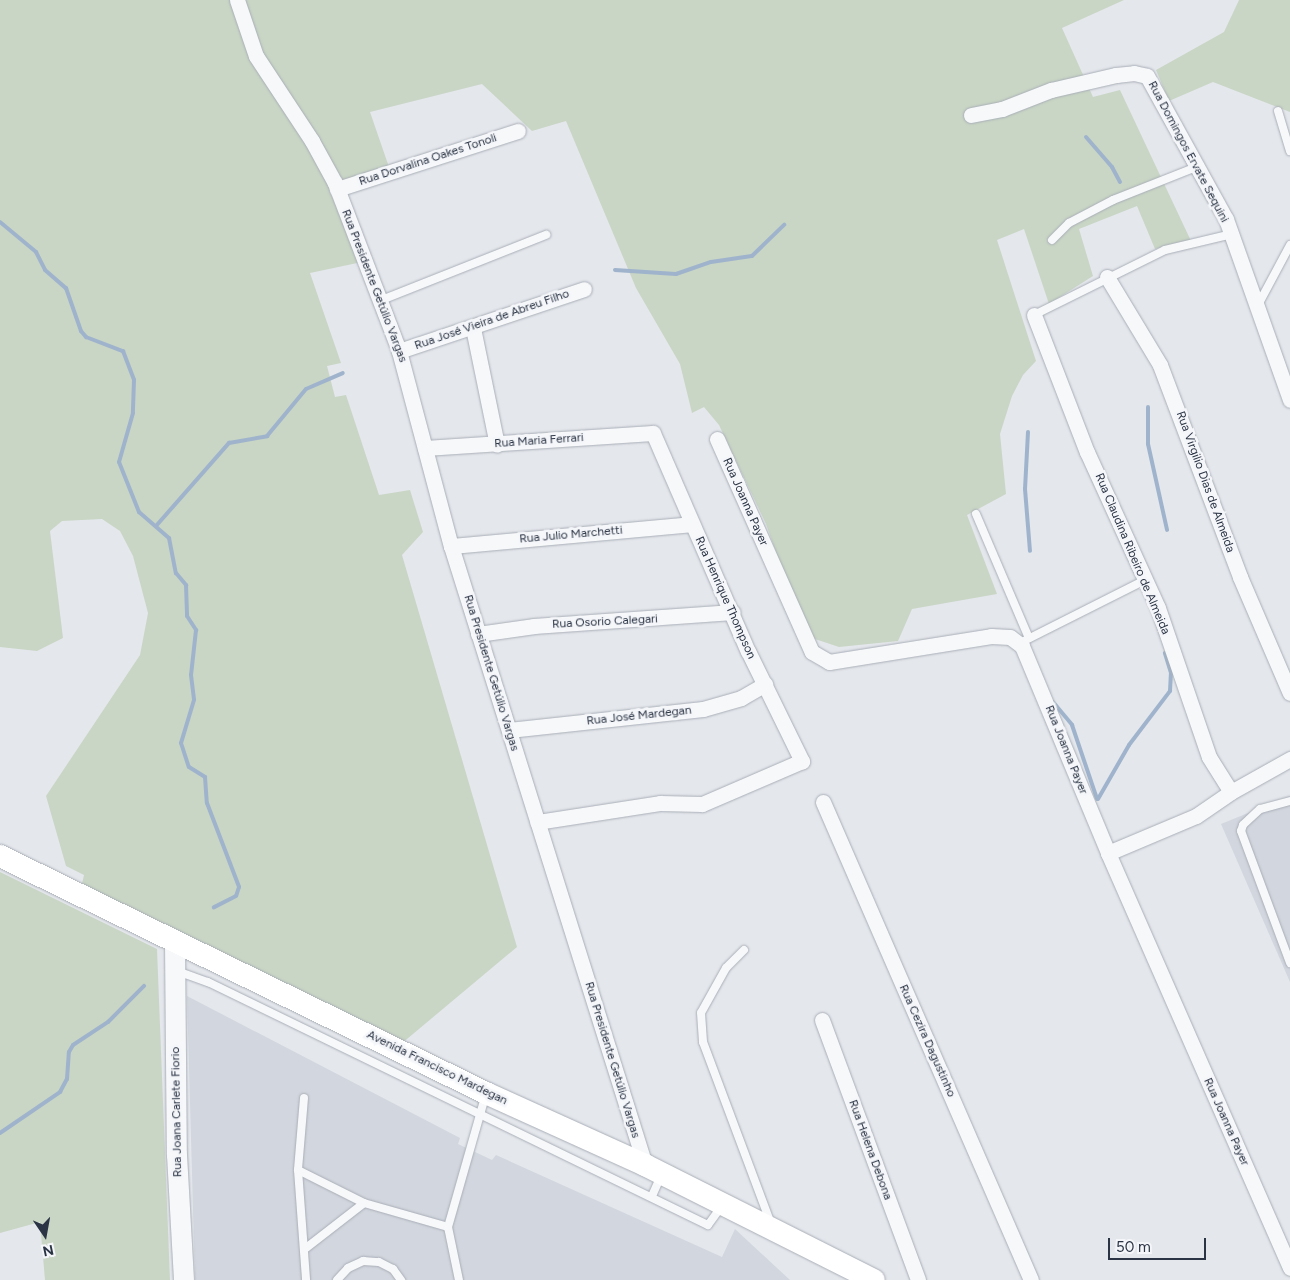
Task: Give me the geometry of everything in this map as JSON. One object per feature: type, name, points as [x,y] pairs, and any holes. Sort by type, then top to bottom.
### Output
[{"type":"main road","name":"Avenida Francisco Mardegan","points":[[0,856],[174,943],[486,1093],[654,1169],[774,1232],[874,1280]]},
{"type":"street","name":"Rua Presidente Getúlio Vargas","points":[[237,0],[256,56],[312,141],[336,186],[400,351],[451,546],[478,634],[537,822],[654,1169]]},
{"type":"street","name":"Rua Domingos Ervate Sequini","points":[[971,115],[1002,109],[1051,90],[1134,73],[1147,76],[1199,166],[1232,234],[1256,309],[1290,400]]},
{"type":"street","name":"Rua Dorvalina Oakes Tonoli","points":[[336,186],[518,131]]},
{"type":"street","name":"Rua Virgilio Dias de Almeida","points":[[1107,277],[1163,372],[1240,577],[1290,693]]},
{"type":"street","name":"Rua José Vieira de Abreu Filho","points":[[400,351],[473,328],[584,289]]},
{"type":"street","name":"Rua Claudina Ribeiro de Almeida","points":[[1034,315],[1087,452],[1146,580],[1210,757],[1231,792]]},
{"type":"street","points":[[473,328],[497,445]]},
{"type":"street","name":"Rua Maria Ferrari","points":[[425,448],[497,445],[653,433]]},
{"type":"street","name":"Rua Henrique Thompson","points":[[537,822],[660,803],[702,804],[802,761],[691,524],[653,433]]},
{"type":"street","name":"Rua Joanna Payer","points":[[716,439],[812,652],[829,662],[991,636],[1010,637],[1023,641],[1031,665],[1108,853],[1290,1268]]},
{"type":"street","name":"Rua Julio Marchetti","points":[[451,546],[691,524]]},
{"type":"street","name":"Rua Osorio Calegari","points":[[478,634],[534,626],[733,612]]},
{"type":"street","name":"Rua José Mardegan","points":[[509,730],[703,709],[741,698],[765,684]]},
{"type":"street","points":[[1108,853],[1196,816],[1231,792],[1290,759]]},
{"type":"street","name":"Rua Cezira Dagustinho","points":[[823,802],[1031,1280]]},
{"type":"street","name":"Rua Joana Carlete Fiorio","points":[[174,943],[177,1155],[184,1280]]},
{"type":"street","name":"Rua Helena Debona","points":[[822,1020],[918,1280]]},
{"type":"lane","points":[[1278,111],[1290,151]]},
{"type":"lane","points":[[1052,240],[1069,223],[1113,200],[1199,166]]},
{"type":"lane","points":[[1034,315],[1107,277],[1165,250],[1232,234]]},
{"type":"lane","points":[[380,301],[546,235]]},
{"type":"lane","points":[[1256,309],[1290,245]]},
{"type":"lane","points":[[976,514],[1023,641],[1146,580]]},
{"type":"lane","points":[[1290,801],[1260,809],[1243,825],[1241,831],[1243,844],[1290,963]]},
{"type":"lane","points":[[744,950],[726,968],[701,1013],[702,1042],[774,1232]]},
{"type":"lane","points":[[175,970],[208,982],[479,1115],[708,1224],[723,1206]]},
{"type":"lane","points":[[459,1280],[448,1227],[486,1093]]},
{"type":"lane","points":[[304,1098],[298,1170],[306,1248],[306,1280]]},
{"type":"lane","points":[[652,1196],[654,1169]]},
{"type":"lane","points":[[298,1170],[364,1203],[448,1227]]},
{"type":"lane","points":[[306,1248],[364,1203]]},
{"type":"lane","points":[[337,1280],[348,1268],[362,1262],[379,1262],[393,1269],[401,1280]]},
{"type":"shaded area","points":[[1290,796],[1290,982],[1221,824]]},
{"type":"shaded area","points":[[187,996],[460,1138],[458,1144],[492,1160],[496,1155],[722,1257],[735,1229],[790,1280],[195,1280]]},
{"type":"green space","points":[[0,0],[1124,0],[1062,28],[1093,97],[1120,90],[1191,241],[1155,249],[1137,206],[1079,229],[1093,276],[1049,304],[1024,229],[997,240],[1036,361],[1023,375],[1012,396],[1000,434],[1006,494],[967,515],[997,594],[912,609],[898,641],[839,647],[806,636],[766,524],[719,425],[704,407],[692,413],[680,364],[636,288],[566,121],[532,131],[482,84],[370,112],[390,170],[329,190],[362,262],[310,273],[341,363],[327,366],[335,397],[346,395],[379,495],[410,490],[423,532],[402,555],[517,947],[401,1044],[81,888],[84,875],[66,866],[46,796],[140,655],[148,613],[133,556],[120,531],[102,519],[62,521],[50,531],[63,638],[37,651],[0,647]]},
{"type":"green space","points":[[1239,0],[1290,0],[1290,112],[1213,82],[1169,101],[1156,70],[1224,32]]},
{"type":"green space","points":[[0,872],[157,949],[170,1280],[45,1280],[40,1222],[0,1233]]},
{"type":"waterway","points":[[1086,137],[1112,167],[1120,182]]},
{"type":"waterway","points":[[0,222],[36,252],[45,270],[66,288],[81,331],[86,337],[123,351],[134,380],[133,413],[119,462],[139,512],[169,538],[176,573],[186,585],[187,616],[196,630],[191,675],[194,700],[181,743],[189,767],[205,777],[207,803],[239,887],[236,896],[214,907]]},
{"type":"waterway","points":[[615,270],[676,274],[711,262],[752,256],[784,225]]},
{"type":"waterway","points":[[156,526],[229,443],[267,436],[306,389],[343,373]]},
{"type":"waterway","points":[[1148,407],[1148,444],[1167,530]]},
{"type":"waterway","points":[[1028,432],[1025,489],[1030,551]]},
{"type":"waterway","points":[[1098,799],[1129,745],[1170,691],[1171,673],[1165,653]]},
{"type":"waterway","points":[[1053,702],[1072,725],[1097,799]]},
{"type":"waterway","points":[[0,1133],[60,1092],[67,1079],[69,1052],[73,1045],[108,1022],[144,986]]}]
